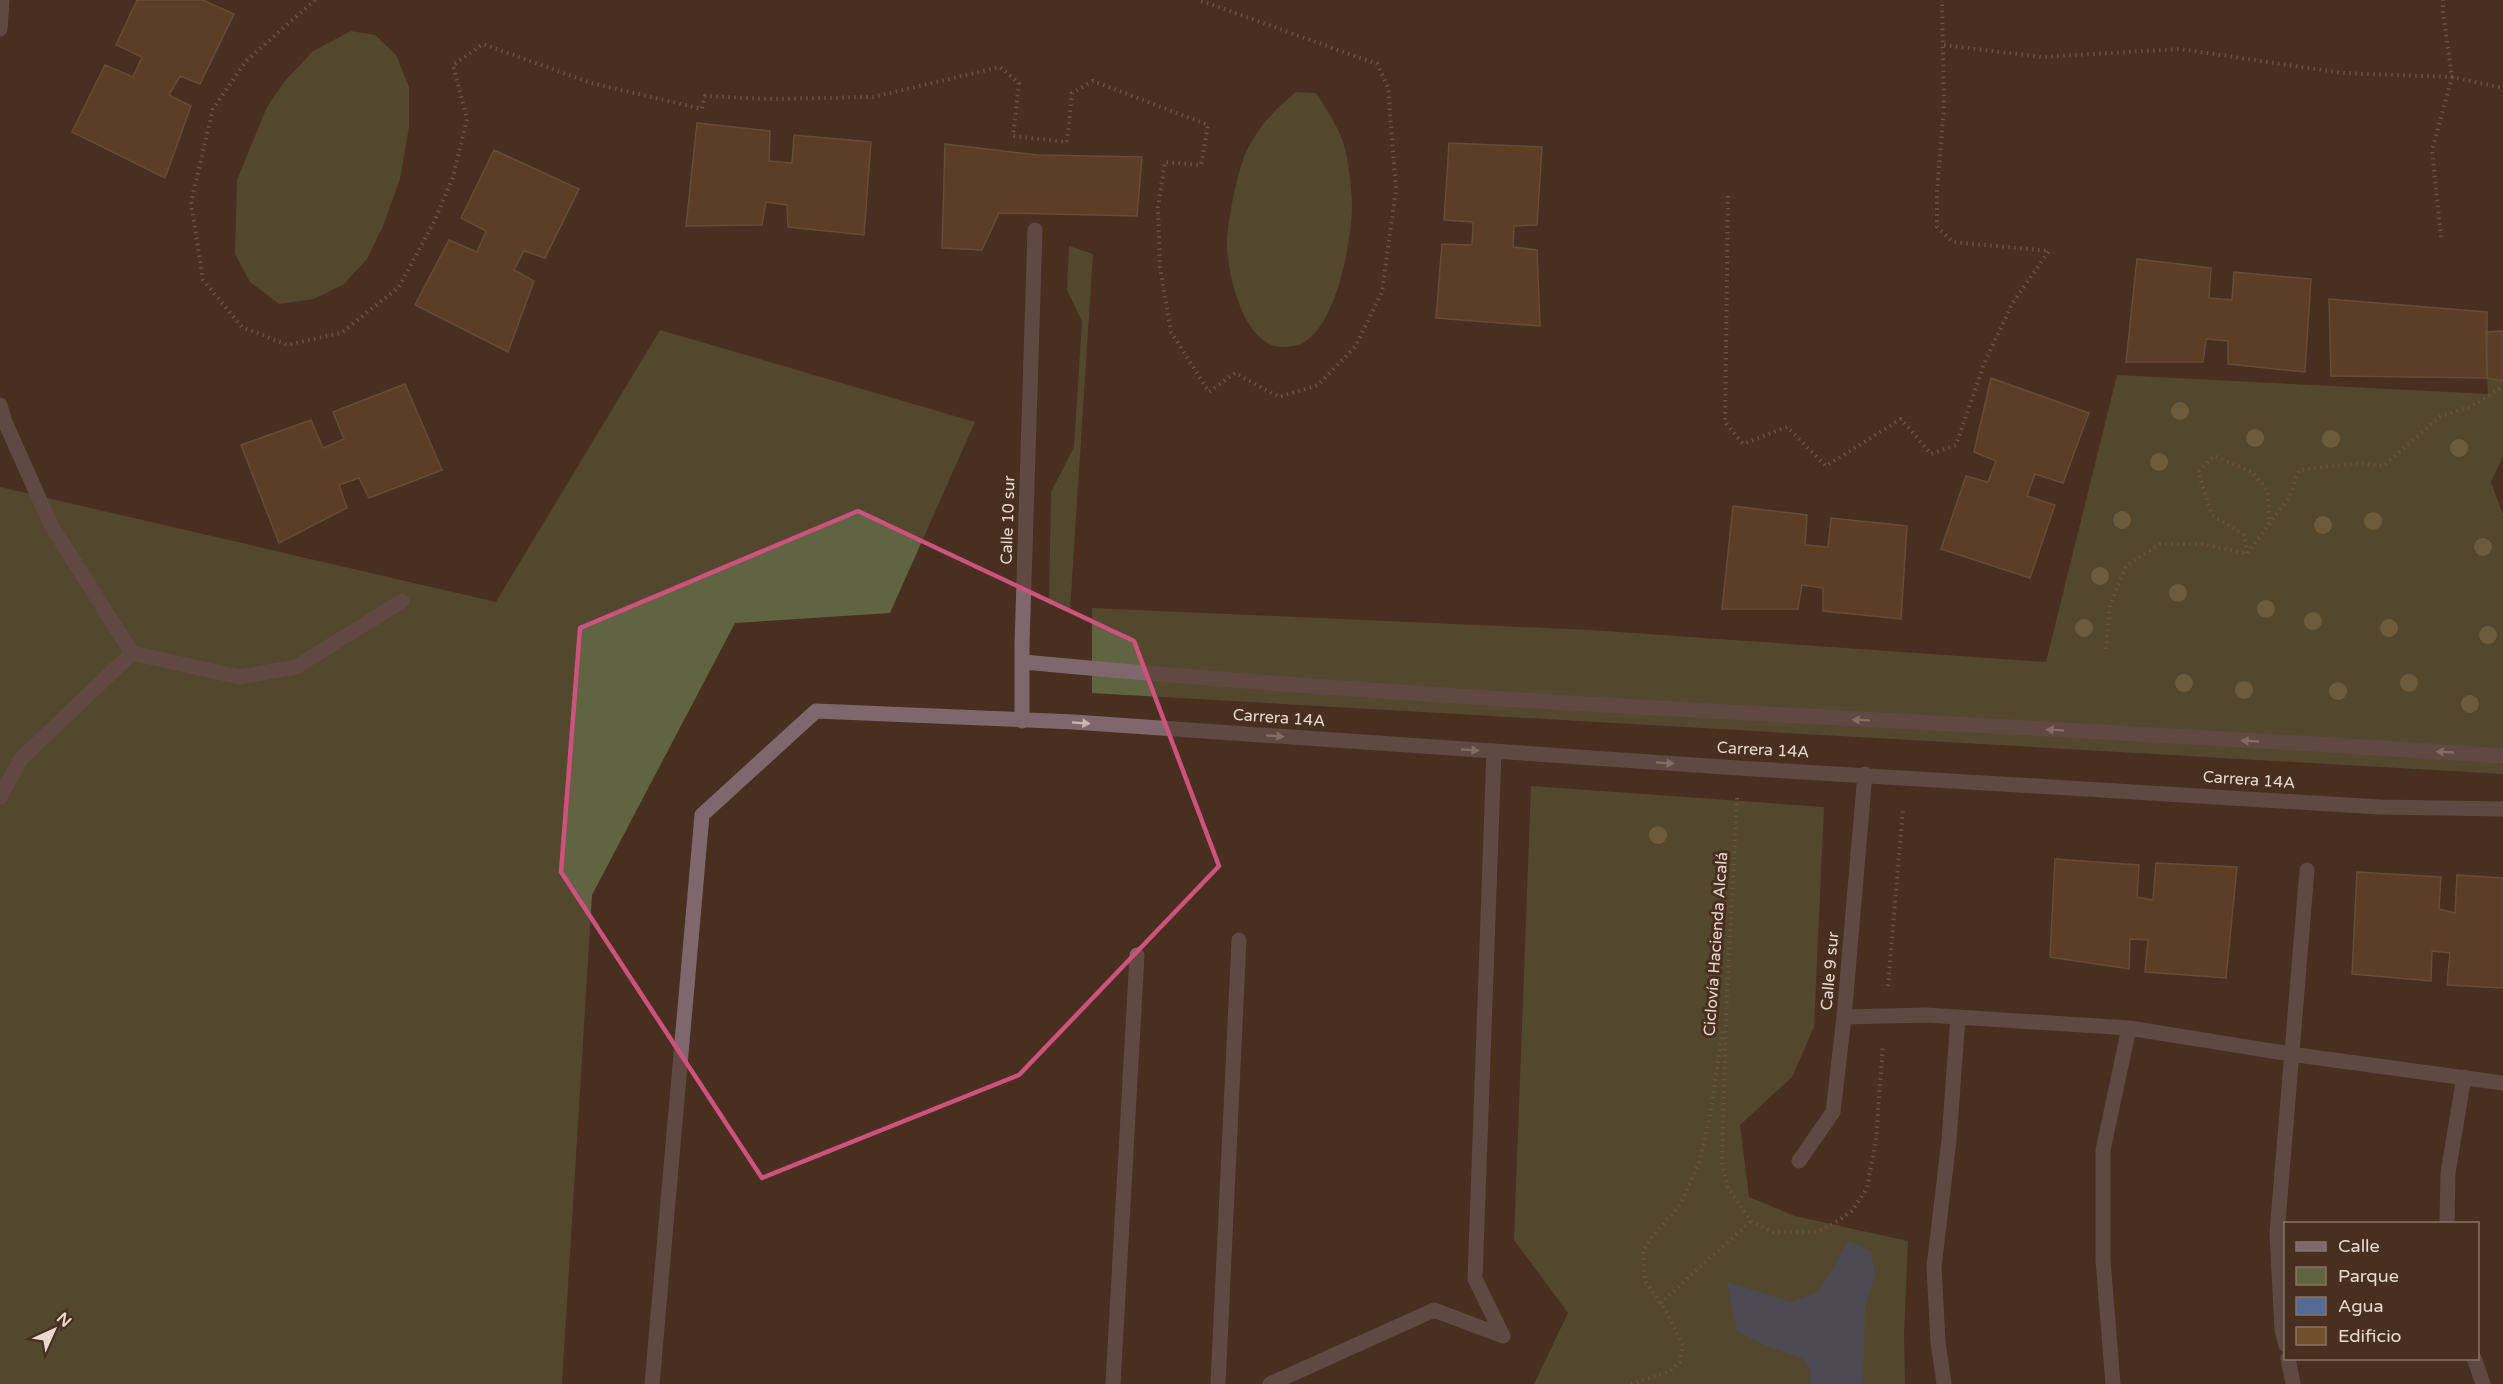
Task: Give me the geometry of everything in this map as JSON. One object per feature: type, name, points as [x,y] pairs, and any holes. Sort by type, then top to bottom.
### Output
[{"type":"street","points":[[0,28],[2,0]]},
{"type":"street","name":"Calle 10 sur","points":[[1022,721],[1024,662],[1022,644],[1035,230]]},
{"type":"street","points":[[0,405],[5,422],[51,525],[132,653],[239,677],[296,667],[402,601]]},
{"type":"street","points":[[0,797],[21,759],[132,653]]},
{"type":"street","name":"Carrera 14A","points":[[1024,662],[1201,679],[1506,700],[2503,756]]},
{"type":"street","name":"Carrera 14A","points":[[652,1384],[702,815],[816,711],[1074,722],[1738,768],[2380,807],[2503,809]]},
{"type":"street","points":[[1269,1384],[1434,1310],[1503,1336],[1475,1279],[1494,751]]},
{"type":"street","name":"Calle 9 sur","points":[[1799,1161],[1833,1112],[1844,1017],[1865,774]]},
{"type":"street","points":[[2284,1337],[2277,1233],[2307,870]]},
{"type":"street","points":[[1218,1384],[1239,940]]},
{"type":"street","points":[[1113,1384],[1137,955]]},
{"type":"street","points":[[1844,1017],[1926,1015],[2129,1028],[2290,1054],[2503,1083]]},
{"type":"street","points":[[1944,1384],[1938,1342],[1934,1267],[1949,1140],[1958,1017]]},
{"type":"street","points":[[2113,1384],[2103,1260],[2103,1149],[2129,1028]]},
{"type":"street","points":[[2447,1222],[2448,1173],[2464,1077]]},
{"type":"street","points":[[2288,1360],[2293,1384]]},
{"type":"street","points":[[2474,1360],[2483,1384]]},
{"type":"path","points":[[315,0],[246,61],[213,109],[191,202],[203,280],[242,327],[287,345],[341,333],[399,287],[435,220],[453,177],[467,119],[453,65],[483,44],[591,83],[702,109],[705,96],[770,99],[873,97],[1000,67],[1019,83],[1014,136],[1067,142],[1072,93],[1093,81],[1208,126],[1201,165],[1165,162],[1158,207],[1160,267],[1171,332],[1209,392],[1235,374],[1279,397],[1318,385],[1355,347],[1382,292],[1396,189],[1388,87],[1377,64],[1199,0]]},
{"type":"path","points":[[1728,196],[1725,422],[1743,444],[1787,427],[1826,466],[1901,419],[1931,454],[1956,445],[1984,364],[2007,314],[2049,251],[1953,242],[1937,227],[1936,191],[1944,106],[1942,0]]},
{"type":"path","points":[[2441,237],[2432,150],[2452,77],[2443,0]]},
{"type":"path","points":[[1944,45],[2041,57],[2180,49],[2342,73],[2452,77],[2503,88]]},
{"type":"path","points":[[2247,554],[2290,496],[2299,470],[2359,463],[2383,466],[2441,416],[2470,407],[2503,387]]},
{"type":"path","points":[[2247,554],[2244,535],[2212,515],[2198,472],[2214,456],[2252,472],[2268,491],[2269,525]]},
{"type":"path","points":[[2106,649],[2110,605],[2126,566],[2160,544],[2203,544],[2247,554]]},
{"type":"path","name":"Ciclovía Hacienda Alcalá","points":[[1630,1384],[1669,1372],[1680,1362],[1683,1345],[1645,1281],[1643,1251],[1684,1197],[1699,1163],[1709,1120],[1726,1013],[1738,768]]},
{"type":"path","points":[[1660,1303],[1751,1221]]},
{"type":"highlighted area","points":[[858,511],[1134,641],[1219,866],[1019,1075],[762,1178],[561,872],[580,628]]},
{"type":"green space","points":[[351,31],[375,35],[396,55],[409,87],[409,127],[400,179],[383,226],[367,259],[344,284],[314,299],[279,304],[250,282],[235,254],[237,180],[267,107],[285,81],[313,51]]},
{"type":"green space","points":[[1296,92],[1316,93],[1339,131],[1348,166],[1352,204],[1349,238],[1340,281],[1324,320],[1314,335],[1301,344],[1283,347],[1269,344],[1257,335],[1247,321],[1234,287],[1227,253],[1227,239],[1234,194],[1247,150],[1268,118]]},
{"type":"green space","points":[[1069,246],[1093,254],[1070,610],[1049,604],[1051,492],[1074,447],[1082,321],[1067,290]]},
{"type":"green space","points":[[660,330],[975,422],[890,613],[735,623],[592,895],[562,1384],[0,1384],[0,487],[496,602]]},
{"type":"green space","points":[[2117,375],[2488,394],[2487,378],[2503,381],[2503,456],[2491,482],[2503,515],[2503,774],[1092,693],[1092,608],[1590,630],[2046,662]]},
{"type":"green space","points":[[1531,786],[1824,807],[1814,1027],[1792,1077],[1740,1125],[1749,1197],[1795,1216],[1908,1241],[1904,1333],[1905,1384],[1534,1384],[1568,1313],[1514,1240]]},
{"type":"water","points":[[1849,1241],[1871,1251],[1875,1275],[1865,1306],[1863,1384],[1809,1384],[1811,1371],[1803,1359],[1767,1346],[1737,1331],[1727,1282],[1792,1302],[1818,1292]]},
{"type":"building","points":[[137,0],[203,0],[234,14],[200,84],[180,76],[169,95],[191,106],[165,178],[72,132],[105,65],[133,77],[142,57],[116,45]]},
{"type":"building","points":[[697,123],[770,131],[769,161],[792,163],[794,135],[871,142],[864,235],[788,227],[787,205],[766,202],[762,225],[686,226]]},
{"type":"building","points":[[1449,143],[1542,147],[1537,225],[1514,226],[1513,247],[1537,250],[1540,326],[1436,318],[1442,244],[1472,245],[1473,222],[1444,220]]},
{"type":"building","points":[[945,144],[1038,155],[1142,157],[1137,216],[999,213],[982,250],[942,248]]},
{"type":"building","points":[[494,150],[579,189],[545,258],[524,251],[514,270],[534,281],[508,352],[415,305],[449,240],[477,252],[486,231],[461,218]]},
{"type":"building","points":[[2137,259],[2211,268],[2209,298],[2232,300],[2234,272],[2311,279],[2305,372],[2228,364],[2228,341],[2206,339],[2203,362],[2126,362]]},
{"type":"building","points":[[2329,299],[2487,312],[2487,378],[2331,376]]},
{"type":"building","points":[[2503,331],[2503,381],[2487,378],[2486,332]]},
{"type":"building","points":[[1991,378],[2089,413],[2063,483],[2035,474],[2027,496],[2055,505],[2030,578],[1941,549],[1966,476],[1988,482],[1996,461],[1974,452]]},
{"type":"building","points":[[405,384],[442,470],[369,498],[359,478],[339,485],[347,508],[279,543],[241,445],[311,420],[323,448],[344,439],[333,412]]},
{"type":"building","points":[[1733,506],[1807,515],[1805,545],[1828,547],[1831,518],[1907,526],[1901,619],[1823,611],[1823,588],[1802,585],[1798,609],[1722,609]]},
{"type":"building","points":[[2055,859],[2139,865],[2137,897],[2153,900],[2156,863],[2237,867],[2226,978],[2145,972],[2148,940],[2130,939],[2129,969],[2050,957]]},
{"type":"building","points":[[2357,872],[2441,877],[2439,909],[2455,913],[2457,875],[2503,878],[2503,988],[2447,985],[2450,953],[2432,951],[2431,981],[2352,974]]}]
